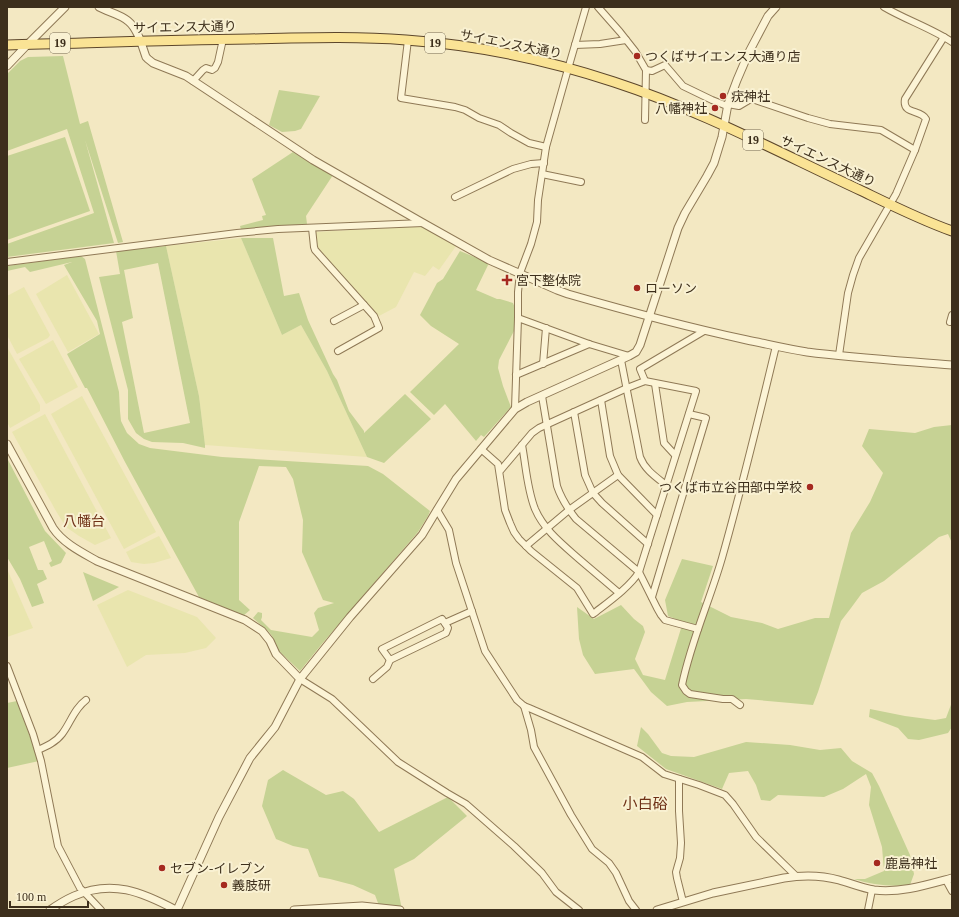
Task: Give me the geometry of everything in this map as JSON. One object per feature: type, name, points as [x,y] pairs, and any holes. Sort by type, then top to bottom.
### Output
[{"type":"main road","name":"サイエンス大通り","points":[[7,44],[348,37],[408,40],[490,51],[568,69],[646,93],[724,126],[890,205],[952,231]]},
{"type":"street","points":[[7,66],[65,7]]},
{"type":"street","points":[[99,7],[128,21],[132,25],[141,41],[148,59],[153,63],[186,76],[313,160],[422,223],[489,260],[568,294],[704,331],[806,352],[952,365]]},
{"type":"street","points":[[515,409],[518,292],[520,273],[531,244],[537,222],[538,200],[546,147],[586,7]]},
{"type":"street","points":[[598,7],[635,51],[646,70],[645,120]]},
{"type":"street","points":[[50,910],[69,898],[84,892],[103,888],[126,889],[148,896],[177,910],[219,817],[250,758],[274,727],[300,679],[350,617],[422,535],[456,479],[515,409],[636,352],[640,345],[678,228],[685,213],[714,164],[722,137],[727,105],[737,80],[749,52],[768,16],[776,7]]},
{"type":"street","points":[[884,7],[934,31],[952,42]]},
{"type":"street","points":[[839,355],[848,293],[859,258],[890,205],[916,150],[926,119],[920,113],[909,110],[906,106],[905,99],[944,37]]},
{"type":"street","points":[[193,81],[206,68],[212,70],[215,68],[218,62],[223,39]]},
{"type":"street","points":[[408,40],[401,98],[465,110],[478,118],[499,125],[510,133],[529,143],[546,147]]},
{"type":"street","points":[[575,45],[600,44],[626,40]]},
{"type":"street","points":[[646,70],[652,70],[665,66],[683,86],[712,100],[727,105],[739,106],[749,100],[756,100],[830,124],[881,130],[916,150]]},
{"type":"street","points":[[455,197],[513,169],[531,164],[544,163]]},
{"type":"street","points":[[542,174],[581,182]]},
{"type":"street","points":[[7,262],[278,229],[422,223]]},
{"type":"street","points":[[312,228],[315,250],[374,316],[379,328],[338,351]]},
{"type":"street","points":[[334,321],[364,304]]},
{"type":"street","points":[[950,322],[952,315]]},
{"type":"street","points":[[518,318],[589,344],[629,356]]},
{"type":"street","points":[[543,364],[546,328]]},
{"type":"street","points":[[645,381],[640,369],[704,331]]},
{"type":"street","points":[[516,375],[589,344]]},
{"type":"street","points":[[740,706],[732,699],[690,694],[682,685],[698,629],[722,559],[776,346]]},
{"type":"street","points":[[621,360],[642,464],[666,485]]},
{"type":"street","points":[[481,449],[498,464],[505,510],[519,539],[531,551],[577,588],[593,614],[619,593],[637,576],[639,572],[696,391],[645,381],[627,388],[539,428],[532,433],[500,471]]},
{"type":"street","points":[[655,384],[664,443],[675,456]]},
{"type":"street","points":[[542,396],[557,486],[560,495],[569,510],[576,519],[639,572],[665,620],[698,629]]},
{"type":"street","points":[[601,400],[610,456],[618,475],[657,515]]},
{"type":"street","points":[[574,412],[585,475],[593,493],[602,503],[648,544]]},
{"type":"street","points":[[652,597],[706,418],[689,414]]},
{"type":"street","points":[[7,444],[55,532],[67,543],[76,550],[97,561],[251,623],[262,631],[276,654],[300,679],[332,699],[398,762],[466,804],[542,873],[556,892],[579,910]]},
{"type":"street","points":[[522,445],[528,485],[533,503],[546,529],[619,593]]},
{"type":"street","points":[[526,546],[569,510],[618,475]]},
{"type":"street","points":[[436,510],[449,530],[456,562],[485,651],[517,700],[524,706],[642,756],[664,774],[725,795],[733,804],[756,838],[796,876]]},
{"type":"street","points":[[445,623],[472,611]]},
{"type":"street","points":[[373,679],[387,667],[390,660],[446,632],[448,628],[442,618],[382,649],[390,660]]},
{"type":"street","points":[[7,666],[38,750],[58,846],[80,888],[101,910]]},
{"type":"street","points":[[38,750],[54,742],[62,734],[75,711],[86,700]]},
{"type":"street","points":[[524,706],[534,747],[592,849],[609,862],[616,873],[629,901],[636,910]]},
{"type":"street","points":[[679,779],[681,843],[680,858],[676,872],[683,902]]},
{"type":"street","points":[[657,910],[713,893],[796,876],[831,878],[872,890],[892,891],[908,889],[949,879],[952,891]]},
{"type":"street","points":[[868,910],[872,890]]},
{"type":"street","points":[[294,910],[362,906],[400,910]]},
{"type":"shaded area","points":[[422,226],[456,246],[439,270],[433,266],[425,276],[414,272],[396,307],[379,316],[318,248],[316,232]]},
{"type":"shaded area","points":[[241,238],[282,335],[301,325],[327,371],[367,457],[205,445],[199,396],[166,246]]},
{"type":"shaded area","points":[[67,275],[99,334],[68,352],[36,294]]},
{"type":"shaded area","points":[[24,287],[50,335],[48,338],[17,354],[7,335],[7,296]]},
{"type":"shaded area","points":[[53,340],[78,387],[46,404],[19,359]]},
{"type":"shaded area","points":[[7,347],[40,405],[40,411],[10,428],[7,422]]},
{"type":"shaded area","points":[[82,396],[156,532],[124,549],[51,414]]},
{"type":"shaded area","points":[[45,414],[111,538],[95,545],[66,527],[12,432]]},
{"type":"shaded area","points":[[159,536],[171,558],[144,564],[131,562],[126,552]]},
{"type":"shaded area","points":[[7,569],[33,628],[7,637]]},
{"type":"shaded area","points":[[128,590],[197,617],[216,638],[206,648],[185,653],[146,655],[127,667],[97,605]]},
{"type":"green space","points":[[63,56],[80,124],[88,121],[123,242],[118,243],[85,140],[114,243],[7,257],[7,244],[94,213],[67,129],[7,151],[7,74],[20,61],[28,57]]},
{"type":"green space","points":[[279,90],[320,96],[301,129],[282,132],[269,125]]},
{"type":"green space","points":[[65,137],[90,211],[7,240],[7,156]]},
{"type":"green space","points":[[293,152],[333,175],[306,216],[307,224],[241,230],[240,226],[263,220],[262,216],[266,215],[252,179]]},
{"type":"green space","points":[[241,238],[273,238],[284,296],[299,293],[308,320],[337,380],[349,411],[364,433],[405,394],[431,419],[384,463],[367,457],[327,371],[301,325],[282,335]]},
{"type":"green space","points":[[166,246],[199,396],[205,448],[183,443],[152,442],[144,439],[136,433],[128,419],[128,390],[99,277],[120,274],[116,251]],"holes":[[[158,263],[190,423],[144,433],[122,322],[133,318],[124,270]]]},
{"type":"green space","points":[[460,251],[489,263],[476,290],[497,299],[513,303],[515,308],[515,329],[499,360],[498,368],[511,407],[484,437],[481,435],[476,441],[445,404],[434,415],[410,392],[459,344],[431,326],[420,315],[437,283],[443,279]]},
{"type":"green space","points":[[81,256],[85,259],[119,392],[121,421],[127,433],[139,444],[150,448],[222,457],[368,466],[383,474],[430,511],[418,532],[300,671],[279,651],[269,632],[253,618],[258,612],[262,613],[261,620],[271,630],[312,637],[319,630],[314,613],[318,608],[334,603],[323,600],[302,552],[303,520],[293,479],[286,467],[259,466],[239,522],[239,600],[250,610],[243,616],[199,597],[125,462],[87,388],[85,388],[67,354],[100,334],[97,321],[64,265],[72,262],[30,272],[25,267],[7,271],[7,266]]},
{"type":"green space","points":[[952,425],[952,543],[948,534],[939,537],[884,581],[862,593],[841,621],[813,705],[746,699],[687,702],[667,706],[651,692],[634,669],[595,674],[583,655],[579,639],[577,607],[594,619],[621,605],[643,626],[645,632],[635,659],[643,675],[665,680],[683,622],[668,616],[665,600],[682,559],[713,566],[701,602],[731,617],[762,623],[778,629],[815,618],[829,618],[851,533],[870,502],[883,473],[862,446],[869,429],[915,433],[934,427]]},
{"type":"green space","points":[[7,458],[45,531],[66,553],[61,563],[51,567],[49,563],[52,561],[44,541],[29,547],[38,570],[43,570],[47,579],[37,584],[44,603],[32,607],[20,579],[7,557]]},
{"type":"green space","points":[[83,572],[119,587],[93,601]]},
{"type":"green space","points":[[17,701],[39,761],[7,768],[7,703]]},
{"type":"green space","points":[[952,702],[952,727],[948,733],[919,740],[908,739],[898,728],[869,717],[870,709],[935,720],[946,718]]},
{"type":"green space","points":[[641,727],[662,753],[671,756],[694,757],[746,742],[790,745],[820,750],[841,748],[852,761],[872,773],[879,786],[910,855],[914,874],[910,885],[882,885],[854,879],[865,879],[884,871],[882,847],[869,805],[871,787],[866,774],[843,789],[824,797],[778,795],[770,801],[761,800],[756,785],[748,771],[729,773],[722,789],[666,769],[637,746]]},
{"type":"green space","points":[[283,770],[326,795],[343,791],[354,799],[379,832],[448,797],[467,816],[414,859],[394,869],[402,910],[377,910],[378,903],[375,895],[353,885],[319,877],[308,849],[293,846],[276,839],[262,806],[268,780]]},
{"type":"place","name":"つくばサイエンス大通り店","points":[[637,56]]},
{"type":"place","name":"疣神社","points":[[723,96]]},
{"type":"place","name":"八幡神社","points":[[715,108]]},
{"type":"place","name":"宮下整体院","points":[[507,280]]},
{"type":"place","name":"ローソン","points":[[637,288]]},
{"type":"place","name":"つくば市立谷田部中学校","points":[[810,487]]},
{"type":"place","name":"鹿島神社","points":[[877,863]]},
{"type":"place","name":"セブン-イレブン","points":[[162,868]]},
{"type":"place","name":"義肢研","points":[[224,885]]},
{"type":"district","name":"八幡台","points":[[84,521]]},
{"type":"district","name":"小白硲","points":[[645,804]]}]
